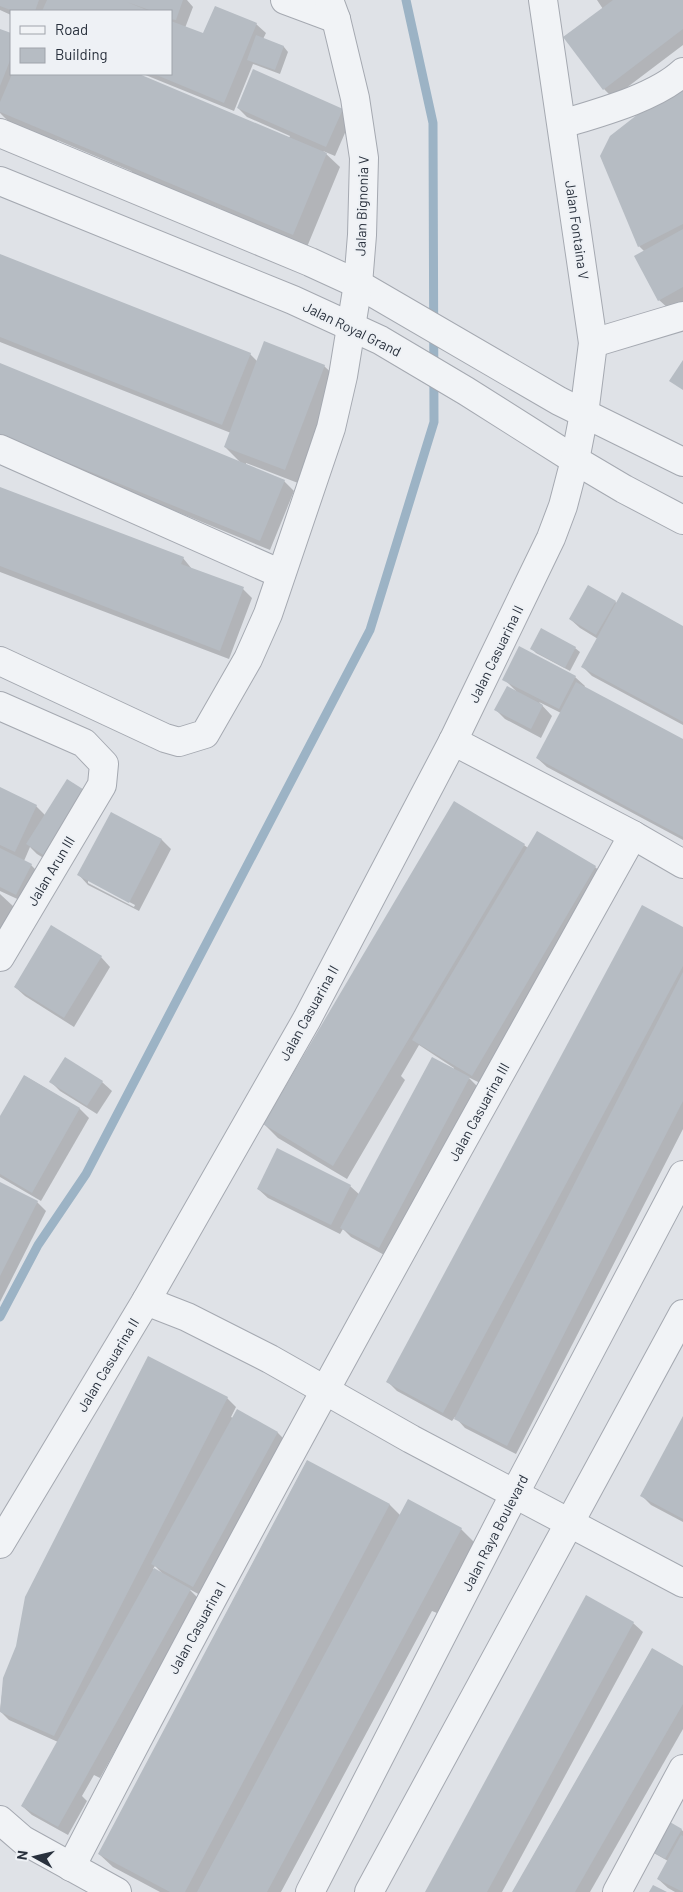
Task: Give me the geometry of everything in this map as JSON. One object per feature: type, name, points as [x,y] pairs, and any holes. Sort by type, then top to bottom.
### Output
[{"type":"street","points":[[285,0],[333,10]]},
{"type":"street","name":"Jalan Fontaina V","points":[[543,0],[593,343],[584,414],[575,460]]},
{"type":"street","name":"Jalan Bignonia V","points":[[0,661],[148,732],[179,742],[205,734],[248,659],[268,614],[331,428],[343,376],[358,284],[365,179],[363,139],[356,98],[333,10]]},
{"type":"street","points":[[562,124],[625,104],[674,80],[683,72]]},
{"type":"street","points":[[0,133],[310,262],[358,284],[559,401],[683,462]]},
{"type":"street","name":"Jalan Royal Grand","points":[[0,182],[293,300],[380,340],[547,441],[575,460],[624,489],[683,520]]},
{"type":"street","points":[[593,343],[683,316]]},
{"type":"street","points":[[0,449],[281,574]]},
{"type":"street","name":"Jalan Casuarina II","points":[[0,1544],[146,1301],[307,1019],[453,741],[551,538],[563,506],[575,460]]},
{"type":"street","name":"Jalan Arun III","points":[[0,706],[84,743],[104,764],[102,785],[0,957]]},
{"type":"street","points":[[453,741],[633,835],[683,864]]},
{"type":"street","name":"Jalan Casuarina III","points":[[324,1389],[633,835]]},
{"type":"street","name":"Jalan Raya Boulevard","points":[[310,1892],[515,1493],[683,1175]]},
{"type":"street","points":[[146,1301],[194,1321],[270,1359],[411,1439],[683,1583]]},
{"type":"street","points":[[369,1892],[683,1314]]},
{"type":"street","name":"Jalan Casuarina I","points":[[70,1867],[324,1389]]},
{"type":"street","points":[[616,1892],[683,1769]]},
{"type":"street","points":[[0,1820],[23,1840],[117,1892]]},
{"type":"building","points":[[0,0],[39,0],[35,10],[10,10],[0,6]]},
{"type":"building","points":[[47,0],[183,0],[176,20],[172,19],[172,10],[149,10],[127,2],[147,10],[42,10]]},
{"type":"building","points":[[613,0],[683,0],[683,29],[603,90],[563,37]]},
{"type":"building","points":[[215,6],[257,23],[224,103],[156,75],[172,75],[172,21],[203,33]]},
{"type":"building","points":[[0,29],[10,33],[10,61],[0,86]]},
{"type":"building","points":[[256,35],[284,46],[275,70],[247,60]]},
{"type":"building","points":[[253,69],[343,109],[326,147],[237,108]]},
{"type":"building","points":[[12,75],[141,75],[327,153],[293,235],[0,112],[0,102]]},
{"type":"building","points":[[683,79],[683,224],[638,247],[600,156],[610,136]]},
{"type":"building","points":[[683,229],[683,287],[658,301],[634,256]]},
{"type":"building","points":[[0,254],[251,353],[222,425],[0,337]]},
{"type":"building","points":[[264,341],[325,365],[285,470],[224,447]]},
{"type":"building","points":[[683,360],[683,390],[669,381]]},
{"type":"building","points":[[0,363],[285,480],[260,541],[0,435]]},
{"type":"building","points":[[0,487],[184,557],[181,564],[244,587],[220,651],[0,566]]},
{"type":"building","points":[[588,585],[616,601],[596,635],[569,619]]},
{"type":"building","points":[[622,592],[683,626],[683,722],[581,667]]},
{"type":"building","points":[[541,628],[576,647],[565,668],[530,649]]},
{"type":"building","points":[[519,646],[576,676],[559,709],[502,680]]},
{"type":"building","points":[[576,682],[683,739],[683,837],[536,758]]},
{"type":"building","points":[[507,686],[543,705],[531,729],[494,710]]},
{"type":"building","points":[[67,779],[89,793],[48,858],[26,844]]},
{"type":"building","points":[[0,787],[37,805],[15,852],[0,845]]},
{"type":"building","points":[[454,801],[525,844],[333,1166],[263,1124]]},
{"type":"building","points":[[111,812],[162,839],[129,903],[77,875]]},
{"type":"building","points":[[537,831],[596,866],[472,1076],[412,1040]]},
{"type":"building","points":[[0,848],[32,864],[16,895],[0,887]]},
{"type":"building","points":[[642,905],[683,927],[683,966],[443,1413],[386,1382]]},
{"type":"building","points":[[51,925],[102,956],[64,1018],[14,987]]},
{"type":"building","points":[[683,972],[683,1101],[507,1446],[454,1419]]},
{"type":"building","points":[[65,1057],[103,1081],[87,1106],[49,1082]]},
{"type":"building","points":[[432,1057],[470,1077],[379,1248],[340,1228]]},
{"type":"building","points":[[24,1075],[80,1108],[32,1193],[0,1174],[0,1116]]},
{"type":"building","points":[[277,1148],[351,1185],[331,1225],[257,1189]]},
{"type":"building","points":[[0,1182],[38,1201],[0,1276]]},
{"type":"building","points":[[148,1356],[228,1397],[54,1736],[0,1712],[3,1678],[16,1646],[25,1597]]},
{"type":"building","points":[[237,1409],[278,1432],[193,1587],[151,1564]]},
{"type":"building","points":[[683,1416],[683,1519],[640,1496]]},
{"type":"building","points":[[307,1460],[390,1504],[185,1892],[170,1892],[98,1854]]},
{"type":"building","points":[[408,1499],[462,1528],[267,1892],[197,1892]]},
{"type":"building","points":[[154,1568],[191,1589],[58,1827],[21,1806]]},
{"type":"building","points":[[586,1595],[634,1622],[487,1892],[425,1892]]},
{"type":"building","points":[[652,1648],[683,1666],[683,1704],[575,1892],[512,1892]]},
{"type":"building","points":[[663,1818],[682,1829],[665,1859],[646,1848]]},
{"type":"building","points":[[681,1835],[683,1836],[683,1892],[657,1879]]},
{"type":"building","points":[[653,1885],[667,1892],[649,1892]]},
{"type":"waterway","points":[[0,1317],[38,1245],[86,1174],[370,630],[434,422],[433,123],[406,0]]}]
